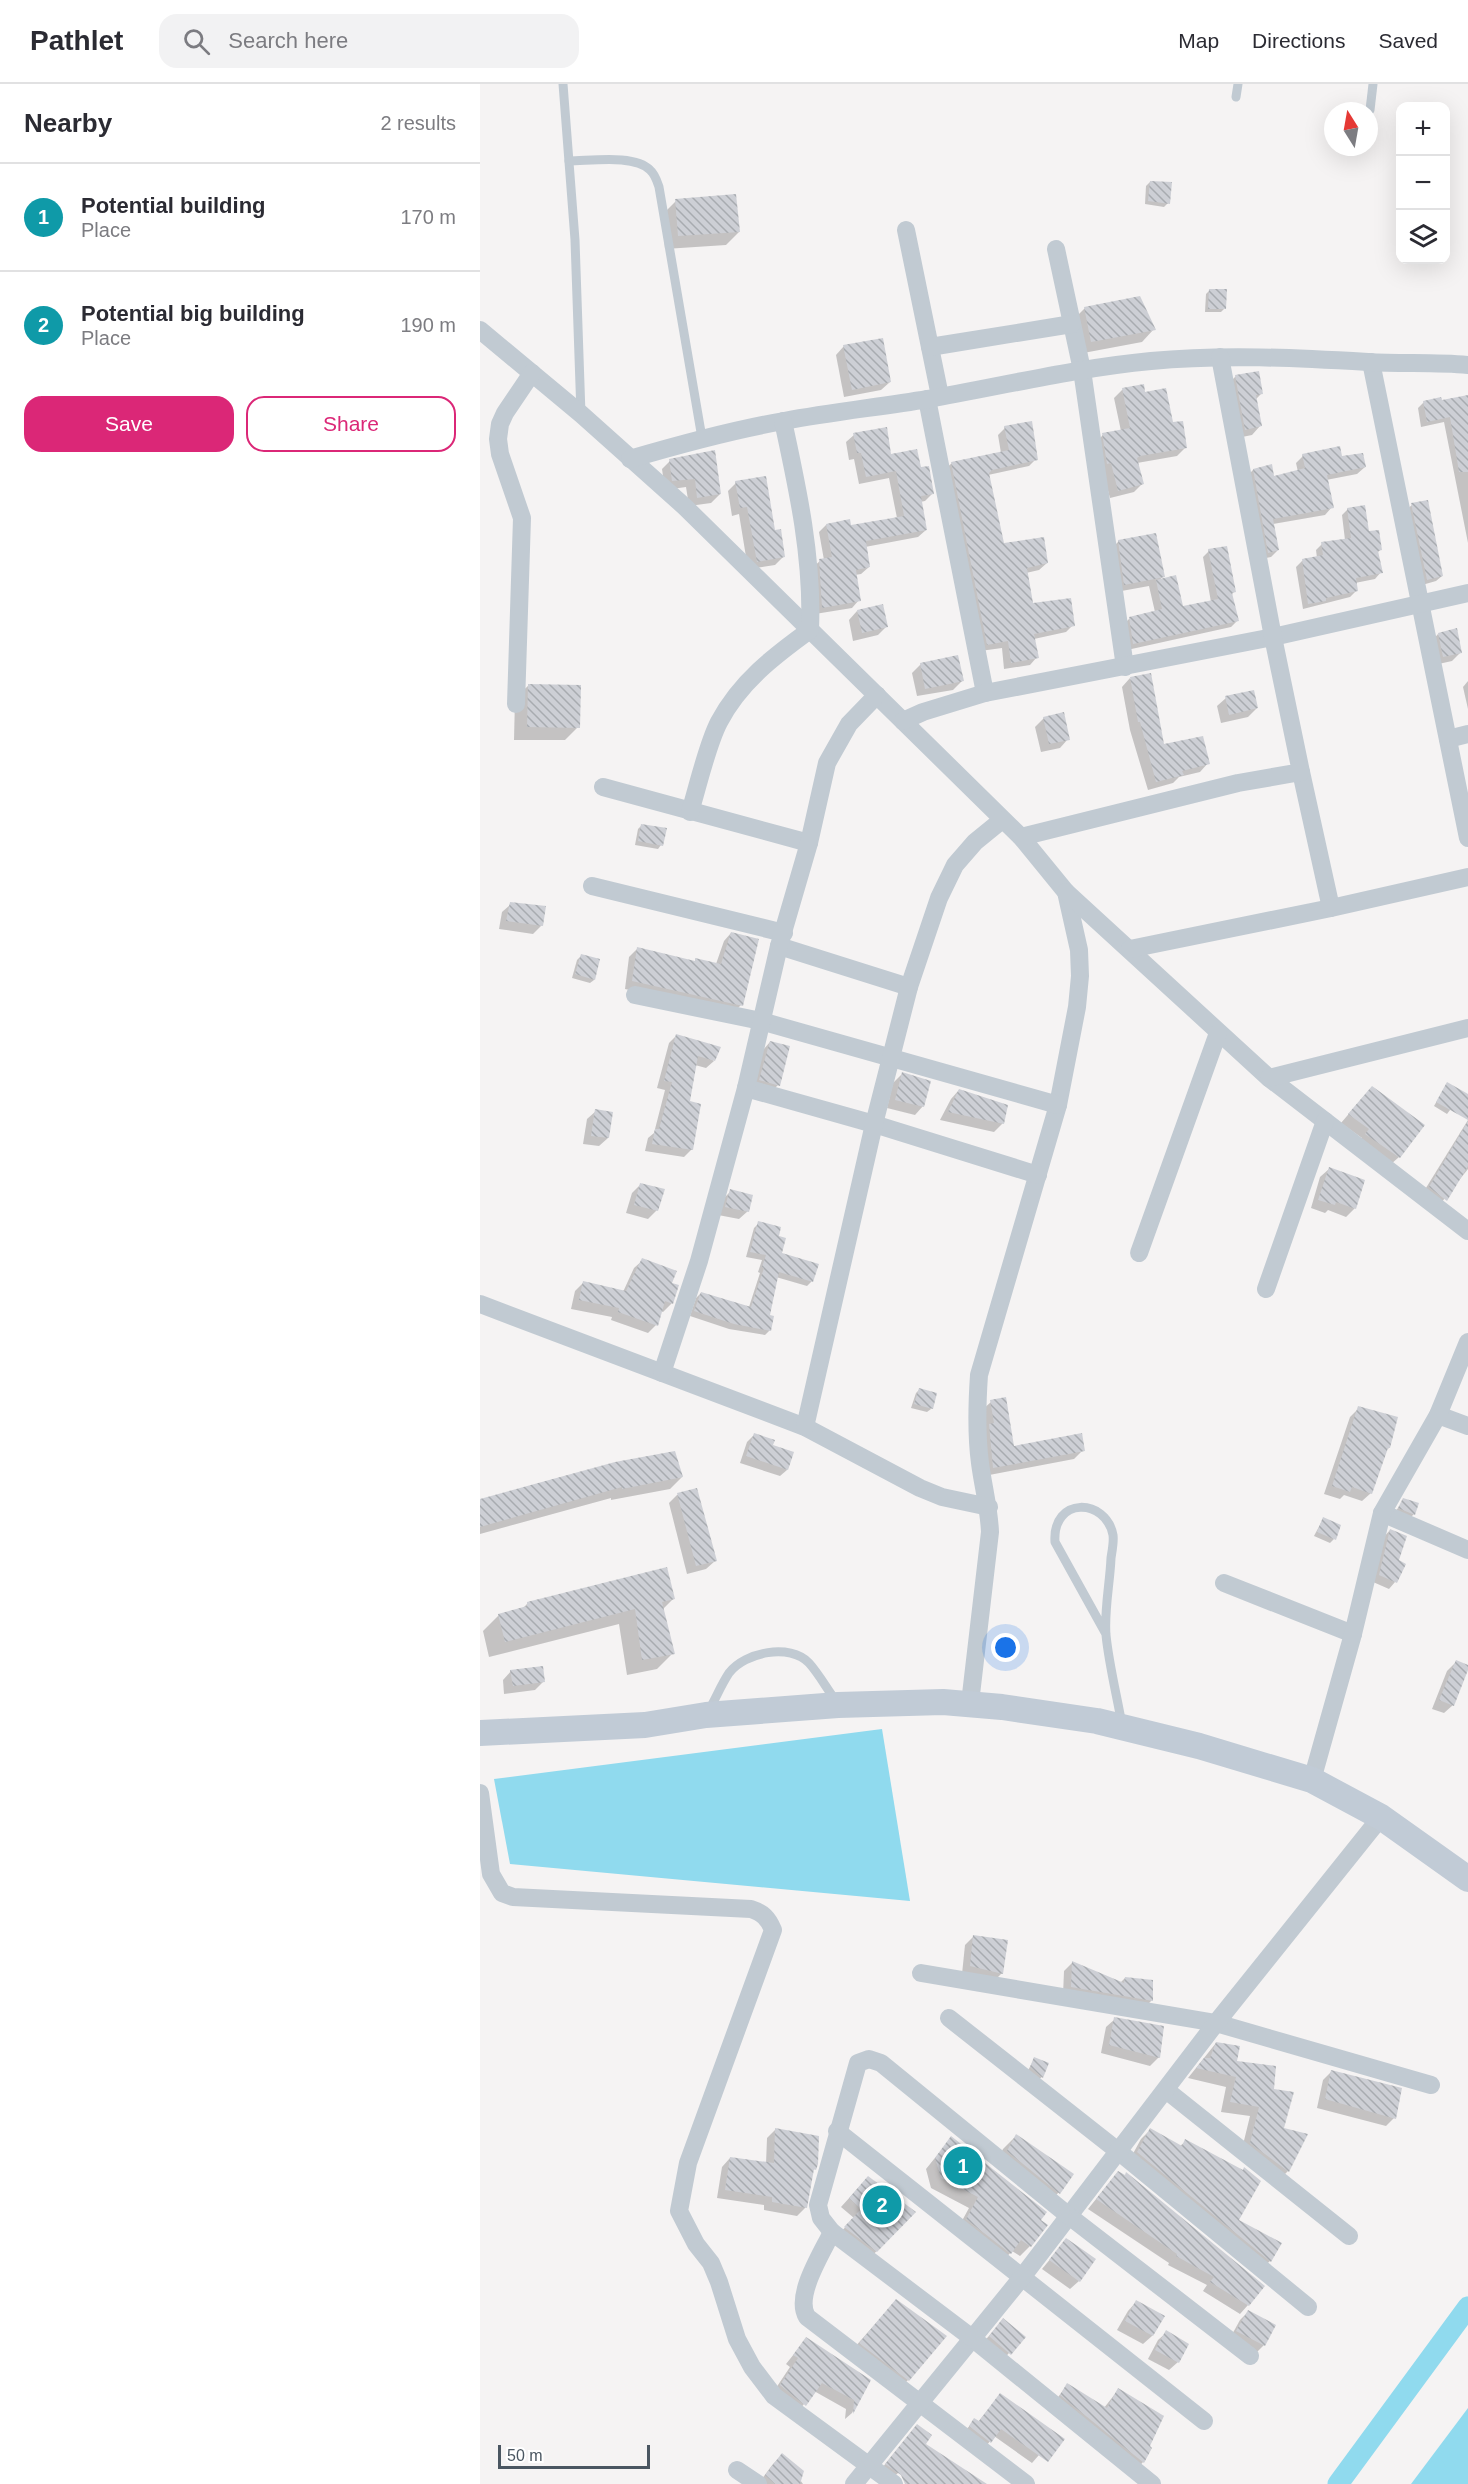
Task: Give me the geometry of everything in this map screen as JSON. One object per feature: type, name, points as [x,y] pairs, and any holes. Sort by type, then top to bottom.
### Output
[{"type":"main road","points":[[480,1733],[645,1725],[706,1715],[838,1705],[970,1703],[1098,1721],[1199,1746],[1312,1780],[1381,1817],[1468,1879]]},
{"type":"street","points":[[906,230],[930,347],[934,398],[985,693]]},
{"type":"street","points":[[1056,249],[1082,370],[1125,667]]},
{"type":"street","points":[[930,347],[1072,324]]},
{"type":"street","points":[[480,330],[581,414],[685,507],[1021,837],[1066,892],[1218,1033],[1269,1078],[1468,1231]]},
{"type":"street","points":[[630,459],[702,438],[783,421],[934,398],[1082,370],[1152,361],[1220,357],[1302,357],[1371,362],[1431,361],[1468,365]]},
{"type":"street","points":[[1220,357],[1273,637],[1331,908]]},
{"type":"street","points":[[1371,362],[1468,837]]},
{"type":"street","points":[[516,704],[522,518],[500,454],[498,440],[500,424],[505,413],[532,373]]},
{"type":"street","points":[[783,421],[798,491],[810,576],[810,630]]},
{"type":"street","points":[[903,721],[923,712],[985,693],[1273,637],[1468,592]]},
{"type":"street","points":[[690,812],[718,724],[740,690],[771,658],[810,630]]},
{"type":"street","points":[[662,1373],[699,1261],[746,1089],[781,940],[809,843],[828,763],[849,724],[877,695]]},
{"type":"street","points":[[1448,739],[1468,734]]},
{"type":"street","points":[[1021,837],[1238,783],[1301,772]]},
{"type":"street","points":[[603,787],[809,843]]},
{"type":"street","points":[[805,1427],[890,1056],[909,987],[939,898],[955,866],[975,842],[1002,820]]},
{"type":"street","points":[[1130,949],[1468,877]]},
{"type":"street","points":[[592,886],[781,940],[909,987]]},
{"type":"street","points":[[970,1703],[988,1565],[990,1532],[989,1507],[980,1464],[976,1416],[979,1375],[1058,1104],[1077,1007],[1080,976],[1079,950],[1066,892]]},
{"type":"street","points":[[635,995],[761,1021],[1058,1104]]},
{"type":"street","points":[[1269,1078],[1465,1032]]},
{"type":"street","points":[[1139,1253],[1218,1033]]},
{"type":"street","points":[[746,1089],[874,1124],[1038,1175]]},
{"type":"street","points":[[1266,1289],[1325,1121]]},
{"type":"street","points":[[480,1304],[805,1427],[920,1488],[942,1497],[989,1507]]},
{"type":"street","points":[[1312,1780],[1353,1634],[1382,1513],[1438,1414],[1468,1342]]},
{"type":"street","points":[[1438,1414],[1468,1426]]},
{"type":"street","points":[[1382,1513],[1468,1550]]},
{"type":"street","points":[[1224,1583],[1353,1634]]},
{"type":"street","points":[[480,1793],[491,1874],[502,1893],[513,1897],[751,1909],[761,1913],[769,1920],[773,1930],[688,2163],[679,2211],[696,2244],[711,2263],[737,2339],[752,2367],[774,2396],[894,2484]]},
{"type":"street","points":[[854,2484],[1023,2276],[1216,2023],[1381,1817]]},
{"type":"street","points":[[921,1973],[1216,2023],[1431,2085]]},
{"type":"street","points":[[949,2018],[1118,2151],[1308,2307]]},
{"type":"street","points":[[1152,2484],[972,2338],[832,2232],[821,2218],[818,2205],[858,2063],[869,2059],[881,2063],[1069,2216],[1250,2356]]},
{"type":"street","points":[[1166,2090],[1349,2236]]},
{"type":"street","points":[[837,2131],[1204,2421]]},
{"type":"street","points":[[832,2232],[803,2295],[803,2311],[807,2317],[1026,2484]]},
{"type":"street","points":[[737,2470],[758,2484]]},
{"type":"lane","points":[[563,84],[575,240],[581,414]]},
{"type":"lane","points":[[1236,97],[1238,84]]},
{"type":"lane","points":[[1371,102],[1373,84]]},
{"type":"lane","points":[[569,161],[630,160],[641,163],[655,177],[659,187],[702,438]]},
{"type":"lane","points":[[1106,1634],[1055,1542],[1054,1529],[1058,1520],[1067,1512],[1080,1507],[1091,1508],[1101,1514],[1113,1535],[1106,1634],[1122,1728]]},
{"type":"lane","points":[[706,1715],[730,1672],[742,1662],[756,1655],[783,1651],[799,1655],[809,1663],[838,1705]]},
{"type":"water","points":[[882,1729],[910,1901],[510,1864],[494,1779]]},
{"type":"water","points":[[1468,2408],[1468,2484],[1411,2484]]},
{"type":"building","points":[[1150,181],[1172,182],[1170,204],[1148,201]]},
{"type":"building","points":[[736,194],[740,232],[678,236],[675,199]]},
{"type":"building","points":[[1209,289],[1227,289],[1226,309],[1208,309]]},
{"type":"building","points":[[1140,296],[1156,330],[1091,342],[1084,307]]},
{"type":"building","points":[[883,338],[891,382],[852,390],[843,345]]},
{"type":"building","points":[[1259,371],[1263,394],[1256,395],[1262,426],[1245,430],[1235,375]]},
{"type":"building","points":[[1144,384],[1145,392],[1166,388],[1173,422],[1183,421],[1187,448],[1140,456],[1137,458],[1144,484],[1118,491],[1111,463],[1107,464],[1102,433],[1130,428],[1122,388]]},
{"type":"building","points":[[1468,395],[1468,472],[1459,472],[1450,417],[1427,422],[1423,401]]},
{"type":"building","points":[[1032,421],[1038,460],[992,470],[989,473],[1004,543],[1044,537],[1048,563],[1027,568],[1033,603],[1071,598],[1075,626],[1034,634],[1039,658],[1011,663],[1008,641],[987,645],[951,462],[1009,450],[1004,426]]},
{"type":"building","points":[[887,427],[891,454],[917,449],[921,467],[929,466],[934,494],[921,496],[927,530],[866,541],[870,567],[856,570],[861,601],[822,608],[819,559],[832,557],[826,524],[850,519],[851,525],[904,516],[896,471],[866,477],[861,453],[857,453],[853,433]]},
{"type":"building","points":[[1340,446],[1342,456],[1363,453],[1366,467],[1327,475],[1334,508],[1273,519],[1279,550],[1268,553],[1253,469],[1272,464],[1274,476],[1305,468],[1302,454]]},
{"type":"building","points":[[715,450],[721,494],[697,498],[695,479],[672,481],[669,459]]},
{"type":"building","points":[[766,476],[775,530],[781,529],[785,557],[757,562],[747,507],[740,508],[735,481]]},
{"type":"building","points":[[1428,500],[1443,576],[1427,580],[1411,503]]},
{"type":"building","points":[[1365,505],[1369,531],[1379,530],[1382,550],[1378,551],[1383,573],[1356,578],[1358,591],[1308,604],[1302,559],[1323,555],[1321,542],[1351,538],[1347,508]]},
{"type":"building","points":[[1156,533],[1165,577],[1124,585],[1118,540]]},
{"type":"building","points":[[1227,546],[1236,592],[1232,593],[1239,621],[1133,644],[1129,617],[1162,609],[1156,580],[1176,575],[1183,606],[1218,599],[1208,549]]},
{"type":"building","points":[[883,604],[888,627],[862,633],[857,610]]},
{"type":"building","points":[[1457,628],[1462,653],[1443,657],[1438,633]]},
{"type":"building","points":[[958,655],[964,681],[925,689],[920,663]]},
{"type":"building","points":[[1151,673],[1164,744],[1203,736],[1210,764],[1182,771],[1184,775],[1156,782],[1140,722],[1138,722],[1130,677]]},
{"type":"building","points":[[528,684],[581,685],[580,728],[527,727]]},
{"type":"building","points":[[1254,690],[1258,708],[1229,715],[1225,696]]},
{"type":"building","points":[[1064,712],[1070,740],[1049,744],[1043,717]]},
{"type":"building","points":[[641,824],[667,828],[663,846],[638,841]]},
{"type":"building","points":[[510,902],[546,906],[543,926],[506,921]]},
{"type":"building","points":[[731,932],[759,939],[743,1006],[632,981],[637,947],[695,961],[695,958],[721,964]]},
{"type":"building","points":[[581,954],[600,959],[595,980],[575,974]]},
{"type":"building","points":[[676,1034],[721,1047],[715,1061],[698,1056],[690,1101],[701,1104],[693,1150],[652,1144],[655,1129],[659,1129],[672,1082],[664,1081]]},
{"type":"building","points":[[770,1041],[790,1046],[780,1086],[759,1080]]},
{"type":"building","points":[[902,1072],[931,1081],[924,1107],[895,1100]]},
{"type":"building","points":[[1447,1082],[1468,1094],[1468,1120],[1436,1102]]},
{"type":"building","points":[[1372,1086],[1425,1125],[1400,1158],[1365,1134],[1369,1129],[1348,1114]]},
{"type":"building","points":[[959,1089],[1008,1105],[1004,1124],[948,1112]]},
{"type":"building","points":[[595,1109],[613,1112],[609,1138],[591,1136]]},
{"type":"building","points":[[1468,1121],[1468,1166],[1447,1201],[1429,1187]]},
{"type":"building","points":[[1329,1167],[1365,1180],[1356,1209],[1336,1202],[1335,1205],[1318,1200]]},
{"type":"building","points":[[640,1183],[665,1189],[658,1211],[634,1205]]},
{"type":"building","points":[[730,1189],[753,1195],[749,1212],[725,1207]]},
{"type":"building","points":[[758,1221],[781,1227],[779,1236],[786,1238],[782,1253],[819,1264],[813,1282],[779,1272],[770,1315],[774,1316],[771,1331],[734,1324],[694,1311],[701,1292],[751,1307],[766,1255],[750,1252]]},
{"type":"building","points":[[642,1258],[677,1271],[672,1283],[679,1285],[673,1304],[665,1301],[658,1326],[618,1312],[619,1308],[579,1300],[583,1281],[626,1291]]},
{"type":"building","points":[[919,1388],[937,1393],[933,1409],[914,1404]]},
{"type":"building","points":[[1006,1397],[1014,1446],[1082,1433],[1085,1451],[993,1468],[989,1424],[994,1423],[990,1400]]},
{"type":"building","points":[[1358,1406],[1398,1417],[1390,1448],[1388,1448],[1372,1494],[1352,1487],[1350,1492],[1332,1486]]},
{"type":"building","points":[[754,1433],[775,1440],[773,1445],[794,1452],[788,1470],[746,1456]]},
{"type":"building","points":[[675,1451],[683,1477],[622,1489],[622,1487],[480,1527],[480,1499],[615,1462]]},
{"type":"building","points":[[697,1488],[717,1561],[696,1566],[677,1493]]},
{"type":"building","points":[[1403,1498],[1419,1503],[1415,1515],[1398,1508]]},
{"type":"building","points":[[1323,1517],[1341,1525],[1336,1540],[1317,1532]]},
{"type":"building","points":[[1390,1529],[1407,1536],[1399,1560],[1406,1564],[1397,1583],[1379,1575]]},
{"type":"building","points":[[667,1567],[675,1599],[662,1602],[675,1654],[642,1660],[635,1609],[505,1642],[498,1614],[527,1606],[527,1602]]},
{"type":"building","points":[[1456,1660],[1468,1665],[1468,1670],[1454,1706],[1439,1700]]},
{"type":"building","points":[[543,1666],[545,1682],[513,1686],[510,1670]]},
{"type":"building","points":[[973,1935],[1008,1940],[1003,1974],[970,1966]]},
{"type":"building","points":[[1072,1961],[1124,1983],[1125,1977],[1153,1980],[1153,2001],[1071,1987]]},
{"type":"building","points":[[1114,2017],[1164,2026],[1160,2058],[1109,2045]]},
{"type":"building","points":[[1216,2042],[1240,2046],[1237,2061],[1276,2066],[1274,2089],[1294,2092],[1284,2128],[1308,2134],[1289,2172],[1250,2143],[1259,2107],[1230,2102],[1236,2077],[1196,2068],[1204,2058],[1210,2058]]},
{"type":"building","points":[[1034,2057],[1049,2063],[1043,2078],[1030,2067]]},
{"type":"building","points":[[1331,2070],[1402,2088],[1396,2119],[1325,2099]]},
{"type":"building","points":[[775,2128],[819,2136],[818,2164],[816,2170],[814,2169],[807,2208],[772,2202],[772,2197],[725,2190],[730,2157],[774,2163]]},
{"type":"building","points":[[1150,2128],[1182,2146],[1185,2139],[1243,2170],[1244,2167],[1261,2181],[1239,2220],[1282,2243],[1271,2262],[1137,2152]]},
{"type":"building","points":[[1016,2134],[1074,2174],[1060,2194],[1007,2151]]},
{"type":"building","points":[[951,2136],[1047,2212],[1041,2220],[1048,2225],[1031,2247],[1021,2240],[1011,2254],[966,2219],[978,2197],[941,2178],[935,2158]]},
{"type":"building","points":[[1118,2171],[1125,2175],[1126,2172],[1265,2286],[1249,2306],[1210,2282],[1214,2277],[1176,2256],[1177,2254],[1096,2199]]},
{"type":"building","points":[[868,2176],[916,2212],[877,2252],[844,2227],[861,2209],[849,2198]]},
{"type":"building","points":[[1066,2238],[1096,2259],[1080,2282],[1049,2260]]},
{"type":"building","points":[[896,2299],[947,2336],[909,2381],[859,2343]]},
{"type":"building","points":[[1136,2300],[1165,2316],[1153,2336],[1125,2321]]},
{"type":"building","points":[[1248,2310],[1276,2325],[1265,2346],[1236,2331]]},
{"type":"building","points":[[1003,2318],[1026,2337],[1011,2355],[989,2336]]},
{"type":"building","points":[[1166,2330],[1189,2344],[1179,2363],[1155,2350]]},
{"type":"building","points":[[806,2337],[871,2380],[853,2414],[854,2400],[822,2383],[806,2406],[780,2385],[798,2358],[793,2355]]},
{"type":"building","points":[[1067,2383],[1107,2408],[1118,2388],[1164,2416],[1144,2463],[1060,2395]]},
{"type":"building","points":[[1000,2393],[1065,2439],[1048,2462],[1001,2429],[991,2443],[969,2426],[974,2418],[979,2421]]},
{"type":"building","points":[[917,2424],[932,2435],[926,2444],[987,2484],[905,2484],[901,2475],[885,2464]]},
{"type":"building","points":[[782,2453],[804,2471],[800,2484],[775,2484],[765,2475]]},
{"type":"waterway","points":[[1338,2484],[1468,2307]]},
{"type":"place","name":"Potential building","points":[[963,2166]]},
{"type":"place","name":"Potential big building","points":[[882,2205]]}]
